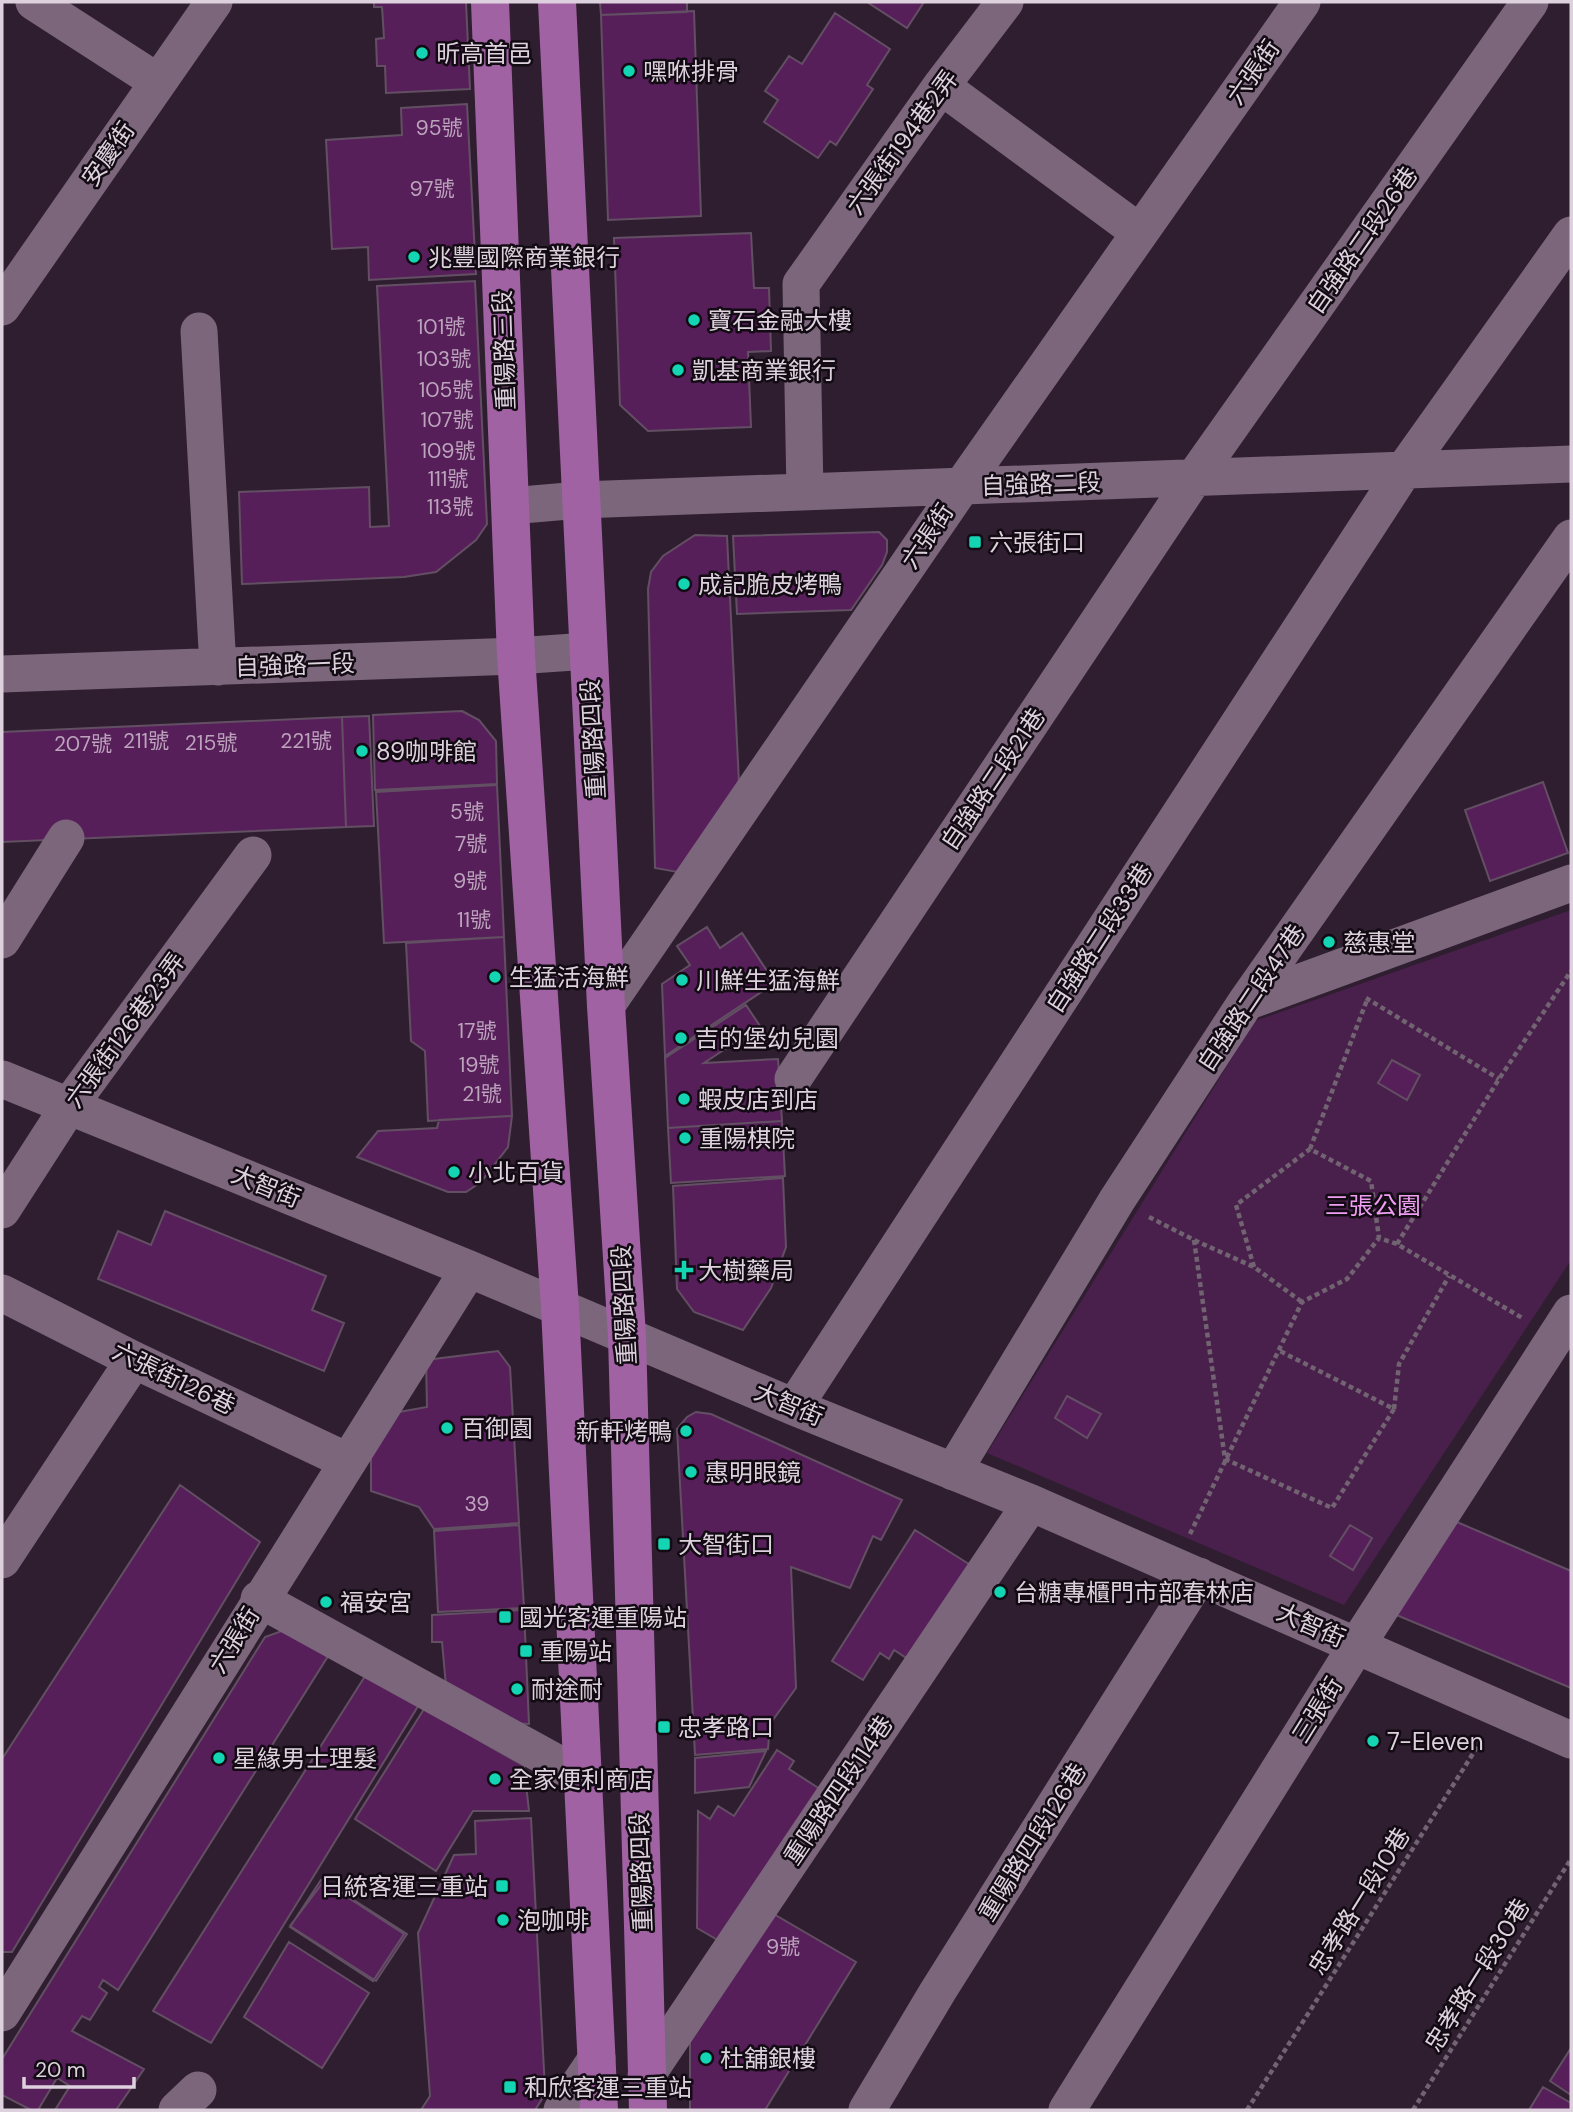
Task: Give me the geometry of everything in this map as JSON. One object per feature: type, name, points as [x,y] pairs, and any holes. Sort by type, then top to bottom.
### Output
[{"type":"main road","name":"重陽路三段","points":[[490,2],[516,656]]},
{"type":"main road","points":[[557,2],[580,500]]},
{"type":"main road","name":"重陽路四段","points":[[580,500],[606,1006],[627,1336],[647,2093]]},
{"type":"main road","points":[[516,656],[560,1308],[599,2110]]},
{"type":"street","points":[[34,2],[158,82]]},
{"type":"street","name":"安慶街","points":[[2,307],[214,2]]},
{"type":"street","name":"六張街194巷2弄","points":[[805,492],[801,284],[941,86],[1005,2]]},
{"type":"street","name":"六張街","points":[[606,1006],[962,486],[1302,2]]},
{"type":"street","name":"自強路二段26巷","points":[[1194,478],[1530,2]]},
{"type":"street","points":[[941,86],[1139,232]]},
{"type":"street","name":"自強路二段33巷","points":[[794,1407],[1404,470],[1571,235]]},
{"type":"street","points":[[199,331],[218,667]]},
{"type":"street","name":"自強路二段","points":[[510,506],[580,500],[1571,464]]},
{"type":"street","name":"自強路二段21巷","points":[[793,1079],[1194,478]]},
{"type":"street","name":"自強路二段47巷","points":[[953,1472],[1117,1200],[1246,1002],[1571,538]]},
{"type":"street","name":"自強路一段","points":[[2,674],[516,656],[588,651]]},
{"type":"street","points":[[2,940],[66,838]]},
{"type":"street","name":"六張街126巷23弄","points":[[2,1210],[69,1106],[253,855]]},
{"type":"street","points":[[1246,1002],[1571,883]]},
{"type":"street","name":"大智街","points":[[2,1079],[469,1269],[794,1407],[1031,1503],[1571,1740]]},
{"type":"street","name":"六張街","points":[[3,2008],[469,1269]]},
{"type":"street","name":"六張街126巷","points":[[2,1293],[134,1360],[347,1461]]},
{"type":"street","name":"三張街","points":[[1067,2110],[1357,1645],[1563,1325]]},
{"type":"street","points":[[2,1560],[134,1360]]},
{"type":"street","name":"重陽路四段114巷","points":[[647,2093],[1031,1503]]},
{"type":"street","name":"重陽路四段126巷","points":[[867,2110],[1186,1571]]},
{"type":"street","points":[[259,1599],[584,1778]]},
{"type":"street","points":[[562,2110],[597,2058]]},
{"type":"path","points":[[1349,966],[1367,1000],[1499,1079]]},
{"type":"path","points":[[1397,1244],[1499,1079],[1571,971]]},
{"type":"path","points":[[1255,1267],[1236,1205],[1310,1149],[1367,1000]]},
{"type":"path","points":[[1186,1571],[1225,1459],[1302,1302],[1348,1279],[1379,1238],[1371,1181],[1310,1149]]},
{"type":"path","points":[[1117,1200],[1194,1240],[1255,1267],[1302,1302]]},
{"type":"path","points":[[1379,1238],[1397,1244],[1449,1276],[1563,1325]]},
{"type":"path","points":[[1194,1240],[1225,1459]]},
{"type":"path","points":[[1225,1459],[1332,1508],[1394,1409],[1399,1364],[1449,1276]]},
{"type":"path","points":[[1278,1350],[1394,1409]]},
{"type":"path","name":"忠孝路一段10巷","points":[[1247,2110],[1501,1711]]},
{"type":"path","name":"忠孝路一段30巷","points":[[1413,2110],[1571,1859]]},
{"type":"green space","name":"三張公園","points":[[1571,910],[1571,1260],[1344,1605],[987,1453],[1255,1021]]},
{"type":"building","name":"昕高首邑","points":[[374,2],[466,2],[470,89],[386,93],[385,66],[377,66],[376,39],[384,38],[382,7],[374,7]]},
{"type":"building","points":[[600,2],[687,2],[687,12],[601,15]]},
{"type":"building","points":[[867,2],[924,2],[907,28]]},
{"type":"building","points":[[694,11],[701,216],[608,220],[601,15]]},
{"type":"building","points":[[835,13],[890,49],[867,85],[873,89],[836,145],[830,141],[818,158],[764,122],[778,100],[765,91],[789,56],[802,64]]},
{"type":"building","points":[[467,104],[476,274],[369,280],[368,247],[332,249],[326,140],[402,135],[401,108]]},
{"type":"building","name":"寶石金融大樓","points":[[751,233],[754,288],[769,288],[771,351],[748,352],[751,427],[648,431],[620,405],[614,238]]},
{"type":"building","points":[[475,281],[487,524],[476,540],[436,572],[404,577],[242,584],[239,492],[369,487],[370,527],[389,526],[377,286]]},
{"type":"building","points":[[879,532],[887,540],[887,552],[882,565],[851,610],[737,614],[733,536]]},
{"type":"building","points":[[695,535],[727,536],[739,783],[683,873],[655,868],[648,589],[651,572],[663,556]]},
{"type":"building","points":[[462,711],[479,720],[496,741],[497,784],[375,790],[373,715]]},
{"type":"building","points":[[369,716],[374,826],[346,827],[342,717]]},
{"type":"building","points":[[342,717],[346,827],[2,842],[2,732]]},
{"type":"building","points":[[1543,782],[1568,853],[1490,881],[1465,810]]},
{"type":"building","points":[[497,785],[504,937],[384,943],[376,792]]},
{"type":"building","points":[[707,927],[720,948],[742,933],[775,983],[665,1056],[662,984],[690,965],[677,946]]},
{"type":"building","points":[[504,937],[512,1116],[428,1121],[425,1051],[411,1041],[406,943]]},
{"type":"building","points":[[746,1005],[760,1026],[704,1063],[778,1059],[782,1121],[668,1128],[665,1058]]},
{"type":"building","points":[[1392,1060],[1420,1075],[1407,1100],[1378,1083]]},
{"type":"building","points":[[512,1116],[508,1147],[481,1182],[466,1192],[448,1192],[357,1157],[378,1131],[437,1128],[439,1120]]},
{"type":"building","points":[[782,1121],[785,1176],[671,1183],[668,1128]]},
{"type":"building","points":[[783,1178],[786,1247],[771,1288],[743,1330],[694,1312],[677,1289],[673,1186]]},
{"type":"building","points":[[165,1211],[326,1276],[312,1310],[344,1323],[324,1371],[98,1279],[118,1231],[151,1245]]},
{"type":"building","name":"百御園","points":[[498,1351],[510,1367],[519,1523],[434,1529],[419,1507],[371,1491],[371,1441],[388,1414],[427,1407],[426,1360]]},
{"type":"building","points":[[1067,1396],[1101,1414],[1087,1438],[1055,1418]]},
{"type":"building","points":[[696,1412],[711,1414],[902,1500],[881,1540],[873,1536],[850,1588],[791,1567],[796,1688],[770,1724],[768,1749],[695,1755],[677,1429],[687,1417]]},
{"type":"building","points":[[180,1485],[260,1542],[12,1952],[2,1952],[2,1759]]},
{"type":"building","points":[[1450,1519],[1571,1571],[1571,1688],[1394,1614]]},
{"type":"building","points":[[519,1525],[524,1608],[438,1612],[434,1531]]},
{"type":"building","points":[[1350,1525],[1372,1538],[1353,1570],[1330,1556]]},
{"type":"building","points":[[915,1530],[972,1566],[911,1661],[894,1650],[889,1659],[880,1653],[863,1680],[832,1661]]},
{"type":"building","points":[[524,1610],[529,1724],[509,1723],[446,1686],[442,1642],[432,1642],[432,1615]]},
{"type":"building","points":[[287,1629],[330,1653],[118,1990],[103,1980],[99,1987],[107,1993],[90,2020],[82,2016],[72,2031],[144,2069],[116,2110],[55,2110],[70,2086],[57,2078],[38,2110],[31,2110],[2,2095],[2,2059],[265,1637]]},
{"type":"building","points":[[367,1673],[420,1703],[211,2043],[153,2011]]},
{"type":"building","points":[[424,1709],[524,1766],[529,1811],[473,1811],[436,1871],[355,1819]]},
{"type":"building","points":[[777,1750],[794,1761],[789,1769],[823,1791],[725,1940],[716,1939],[697,1928],[698,1811],[710,1819],[718,1806],[734,1816]]},
{"type":"building","points":[[766,1751],[749,1787],[695,1793],[695,1758]]},
{"type":"building","points":[[531,1818],[545,2090],[542,2099],[535,2110],[421,2110],[430,2096],[418,1933],[454,1855],[476,1854],[475,1821]]},
{"type":"building","points":[[321,1880],[404,1934],[373,1981],[290,1927]]},
{"type":"building","points":[[324,1881],[407,1934],[376,1981],[290,1926]]},
{"type":"building","points":[[772,1913],[856,1962],[765,2110],[690,2110],[690,2039]]},
{"type":"building","points":[[289,1942],[369,1993],[322,2068],[244,2017]]},
{"type":"building","points":[[1571,2048],[1571,2095],[1550,2081]]},
{"type":"building","points":[[1543,2087],[1571,2103],[1571,2110],[1529,2110]]},
{"type":"place","name":"昕高首邑","points":[[422,53]]},
{"type":"place","name":"嘿咻排骨","points":[[629,71]]},
{"type":"place","name":"兆豐國際商業銀行","points":[[414,257]]},
{"type":"place","name":"寶石金融大樓","points":[[694,320]]},
{"type":"place","name":"凱基商業銀行","points":[[678,370]]},
{"type":"place","name":"六張街口","points":[[975,542]]},
{"type":"place","name":"成記脆皮烤鴨","points":[[684,584]]},
{"type":"place","name":"89咖啡館","points":[[362,751]]},
{"type":"place","name":"慈惠堂","points":[[1329,942]]},
{"type":"place","name":"生猛活海鮮","points":[[495,977]]},
{"type":"place","name":"川鮮生猛海鮮","points":[[682,980]]},
{"type":"place","name":"吉的堡幼兒園","points":[[681,1038]]},
{"type":"place","name":"蝦皮店到店","points":[[684,1099]]},
{"type":"place","name":"重陽棋院","points":[[685,1138]]},
{"type":"place","name":"小北百貨","points":[[454,1172]]},
{"type":"place","name":"大樹藥局","points":[[684,1270]]},
{"type":"place","name":"百御園","points":[[447,1428]]},
{"type":"place","name":"新軒烤鴨","points":[[686,1431]]},
{"type":"place","name":"惠明眼鏡","points":[[691,1472]]},
{"type":"place","name":"大智街口","points":[[664,1544]]},
{"type":"place","name":"台糖專櫃門市部春林店","points":[[1000,1592]]},
{"type":"place","name":"福安宮","points":[[326,1602]]},
{"type":"place","name":"國光客運重陽站","points":[[505,1617]]},
{"type":"place","name":"重陽站","points":[[526,1651]]},
{"type":"place","name":"耐途耐","points":[[517,1689]]},
{"type":"place","name":"忠孝路口","points":[[664,1727]]},
{"type":"place","name":"7-Eleven","points":[[1373,1741]]},
{"type":"place","name":"星緣男士理髮","points":[[219,1758]]},
{"type":"place","name":"全家便利商店","points":[[495,1779]]},
{"type":"place","name":"日統客運三重站","points":[[502,1886]]},
{"type":"place","name":"泡咖啡","points":[[503,1920]]},
{"type":"place","name":"杜舖銀樓","points":[[706,2058]]},
{"type":"place","name":"和欣客運三重站","points":[[510,2087]]}]
